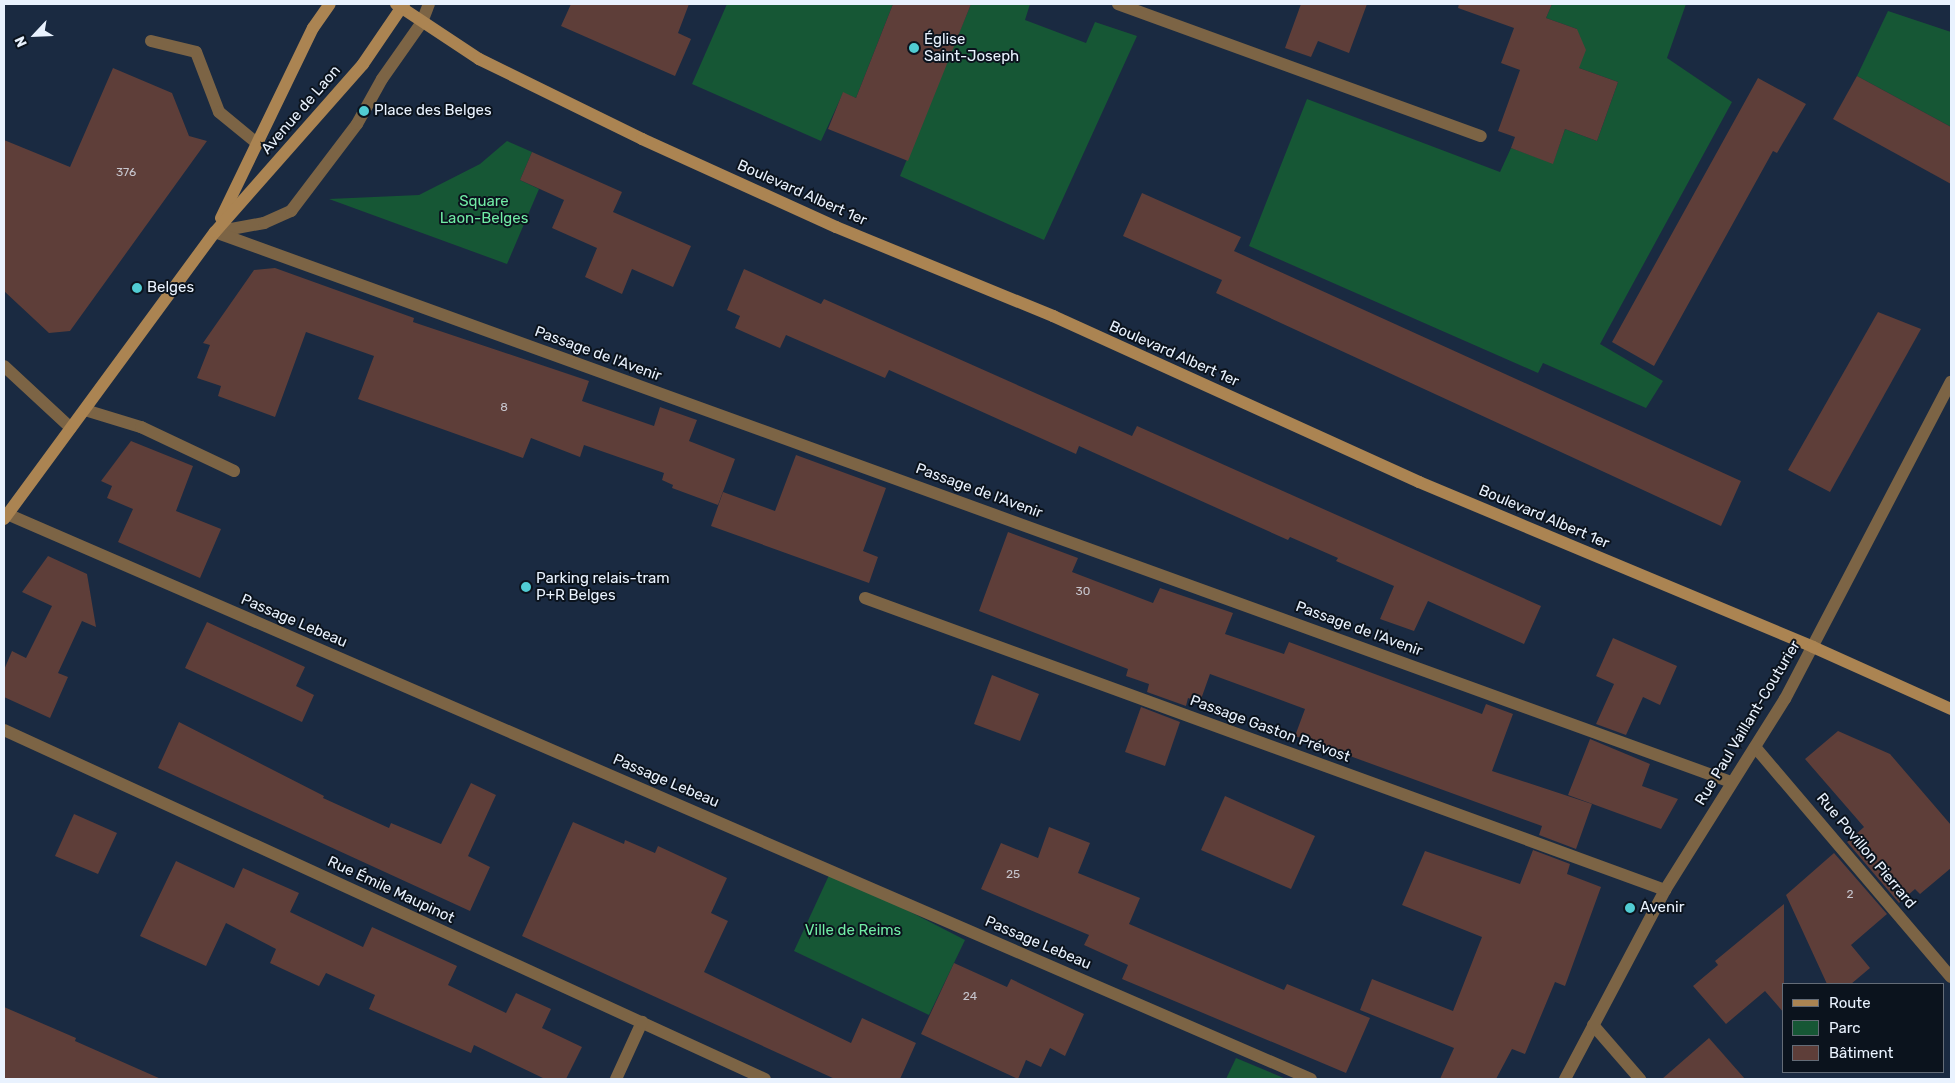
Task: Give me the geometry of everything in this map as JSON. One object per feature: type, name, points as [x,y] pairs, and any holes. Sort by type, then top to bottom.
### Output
[{"type":"main road","name":"Avenue de Laon","points":[[215,232],[313,28],[330,4]]},
{"type":"main road","name":"Avenue de Laon","points":[[6,517],[215,232],[363,64],[400,5]]},
{"type":"main road","name":"Boulevard Albert 1er","points":[[400,5],[478,60],[642,140],[836,227],[1053,316],[1419,482],[1813,647],[1951,709]]},
{"type":"street","points":[[215,232],[264,224],[291,211],[357,124],[382,79],[422,22],[429,4]]},
{"type":"street","points":[[1118,4],[1482,136]]},
{"type":"street","points":[[151,41],[196,52],[219,112],[258,144]]},
{"type":"street","name":"Passage de l'Avenir","points":[[215,232],[1731,782]]},
{"type":"street","points":[[4,366],[71,428]]},
{"type":"street","name":"Rue Paul Vaillant-Couturier","points":[[1565,1079],[1664,890],[1755,747],[1813,647],[1951,382]]},
{"type":"street","points":[[85,410],[141,427],[234,471]]},
{"type":"street","name":"Passage Lebeau","points":[[6,517],[1312,1079]]},
{"type":"street","name":"Passage Gaston Prévost","points":[[865,598],[1664,890]]},
{"type":"street","name":"Rue Émile Maupinot","points":[[4,730],[765,1079]]},
{"type":"street","name":"Rue Povillon Pierrard","points":[[1755,747],[1951,977]]},
{"type":"street","points":[[616,1079],[642,1022]]},
{"type":"street","points":[[1593,1025],[1640,1079]]},
{"type":"green space","points":[[727,4],[893,4],[856,98],[843,93],[821,141],[692,84]]},
{"type":"green space","points":[[971,4],[1030,4],[1025,20],[1086,43],[1095,22],[1137,36],[1044,240],[900,176]]},
{"type":"green space","points":[[1552,4],[1686,4],[1667,58],[1732,102],[1600,344],[1663,381],[1646,408],[1543,363],[1538,373],[1249,246],[1307,99],[1500,172],[1511,148],[1553,163],[1565,129],[1597,141],[1618,82],[1579,68],[1577,29],[1546,18]]},
{"type":"green space","points":[[1888,11],[1951,32],[1951,127],[1857,76]]},
{"type":"green space","name":"Square Laon-Belges","points":[[507,141],[532,152],[520,180],[539,189],[507,264],[329,199],[419,195],[480,164]]},
{"type":"green space","name":"Ville de Reims","points":[[831,871],[965,940],[929,1015],[794,951]]},
{"type":"green space","points":[[1236,1058],[1286,1079],[1226,1079]]},
{"type":"building","points":[[571,4],[689,4],[678,33],[691,39],[675,76],[561,26]]},
{"type":"building","name":"Église Saint-Joseph","points":[[893,4],[971,4],[908,161],[828,129],[843,92],[856,98]]},
{"type":"building","points":[[1301,4],[1367,4],[1349,53],[1318,41],[1311,57],[1285,48]]},
{"type":"building","points":[[1459,4],[1552,4],[1546,18],[1577,29],[1586,50],[1579,68],[1618,82],[1597,141],[1565,129],[1553,164],[1511,148],[1515,137],[1498,131],[1520,70],[1501,63],[1514,28],[1458,8]]},
{"type":"building","points":[[113,68],[172,93],[189,136],[207,141],[70,331],[49,333],[4,291],[4,140],[70,167]]},
{"type":"building","points":[[1857,76],[1951,127],[1951,184],[1833,119]]},
{"type":"building","points":[[1758,78],[1806,104],[1777,153],[1773,151],[1654,366],[1612,342]]},
{"type":"building","points":[[532,152],[622,192],[613,212],[691,246],[673,287],[632,269],[622,294],[585,277],[597,248],[552,228],[564,200],[520,180]]},
{"type":"building","points":[[1142,193],[1241,237],[1234,251],[1741,481],[1721,526],[1216,293],[1222,280],[1123,236]]},
{"type":"building","points":[[275,268],[414,318],[413,322],[589,381],[582,401],[654,426],[660,407],[697,420],[689,441],[735,459],[718,505],[672,488],[673,485],[662,480],[664,473],[584,445],[580,457],[531,438],[523,458],[358,399],[374,356],[306,332],[275,417],[218,396],[221,386],[197,378],[210,345],[203,343],[254,270]]},
{"type":"building","points":[[744,269],[821,304],[824,299],[1132,436],[1137,426],[1541,606],[1524,644],[1428,601],[1414,631],[1380,619],[1394,586],[1336,561],[1338,558],[1290,537],[1288,540],[1079,446],[1076,454],[889,370],[885,378],[786,335],[780,348],[735,328],[740,316],[727,310]]},
{"type":"building","points":[[1878,312],[1921,329],[1830,492],[1788,470]]},
{"type":"building","points":[[131,441],[193,466],[176,511],[221,529],[200,578],[118,542],[133,509],[107,498],[112,486],[101,481]]},
{"type":"building","points":[[796,455],[886,488],[863,551],[878,557],[869,583],[711,526],[723,492],[775,511]]},
{"type":"building","points":[[1008,532],[1078,558],[1072,572],[1153,603],[1160,588],[1233,613],[1225,634],[1284,654],[1289,642],[1482,714],[1486,704],[1513,714],[1492,771],[1592,804],[1576,849],[1539,835],[1542,826],[1295,736],[1305,709],[1210,674],[1200,702],[1188,698],[1186,706],[1147,692],[1149,684],[1126,676],[1128,669],[979,611]]},
{"type":"building","points":[[48,556],[87,574],[96,627],[82,621],[58,673],[68,677],[50,718],[4,697],[4,670],[12,651],[26,658],[52,606],[22,592]]},
{"type":"building","points":[[207,622],[305,667],[296,686],[314,695],[302,722],[185,668]]},
{"type":"building","points":[[1613,638],[1677,666],[1660,705],[1643,697],[1626,735],[1596,724],[1614,684],[1596,676]]},
{"type":"building","points":[[992,675],[1039,694],[1020,741],[974,724]]},
{"type":"building","points":[[1141,707],[1180,722],[1165,766],[1125,752]]},
{"type":"building","points":[[179,722],[324,796],[323,798],[389,828],[391,823],[441,844],[471,783],[496,795],[468,856],[490,867],[470,911],[158,768]]},
{"type":"building","points":[[1838,731],[1890,754],[1951,825],[1951,868],[1920,894],[1915,889],[1899,903],[1847,842],[1864,827],[1805,759]]},
{"type":"building","points":[[1590,739],[1650,764],[1642,786],[1678,799],[1661,829],[1568,795]]},
{"type":"building","points":[[1225,796],[1315,836],[1291,889],[1201,850]]},
{"type":"building","points":[[74,814],[117,833],[98,874],[55,856]]},
{"type":"building","points":[[573,822],[624,844],[625,840],[655,853],[658,846],[727,878],[711,913],[728,921],[704,972],[851,1043],[862,1018],[916,1043],[900,1079],[835,1079],[522,936]]},
{"type":"building","points":[[1049,827],[1090,843],[1078,873],[1140,898],[1129,924],[1284,990],[1287,984],[1370,1018],[1346,1073],[1122,979],[1128,965],[1084,945],[1089,935],[981,889],[1001,843],[1038,858]]},
{"type":"building","points":[[1533,850],[1570,864],[1567,874],[1601,887],[1565,986],[1555,982],[1525,1054],[1512,1049],[1496,1079],[1440,1079],[1454,1048],[1360,1010],[1372,979],[1453,1011],[1482,937],[1402,905],[1425,851],[1520,884]]},
{"type":"building","points":[[1834,853],[1887,914],[1851,945],[1870,968],[1852,983],[1827,983],[1786,895]]},
{"type":"building","points":[[176,861],[234,888],[243,868],[299,893],[290,912],[363,947],[372,927],[457,966],[448,985],[506,1013],[516,993],[551,1009],[542,1028],[582,1047],[566,1079],[545,1079],[474,1045],[471,1053],[369,1009],[375,995],[326,973],[319,986],[270,963],[276,949],[226,923],[206,966],[140,936]]},
{"type":"building","points":[[1784,904],[1782,1011],[1765,991],[1726,1024],[1693,986],[1718,965],[1715,961]]},
{"type":"building","points":[[954,963],[1007,987],[1011,979],[1084,1014],[1065,1056],[1050,1048],[1041,1067],[1026,1060],[1018,1079],[921,1034]]},
{"type":"building","points":[[4,1007],[76,1038],[75,1041],[161,1079],[4,1079]]},
{"type":"building","points":[[1709,1038],[1745,1079],[1662,1079]]},
{"type":"place","name":"Église Saint-Joseph","points":[[914,48]]},
{"type":"place","name":"Place des Belges","points":[[364,111]]},
{"type":"place","name":"Belges","points":[[137,288]]},
{"type":"place","name":"Parking relais-tram P+R Belges","points":[[526,587]]},
{"type":"place","name":"Avenir","points":[[1630,908]]}]
